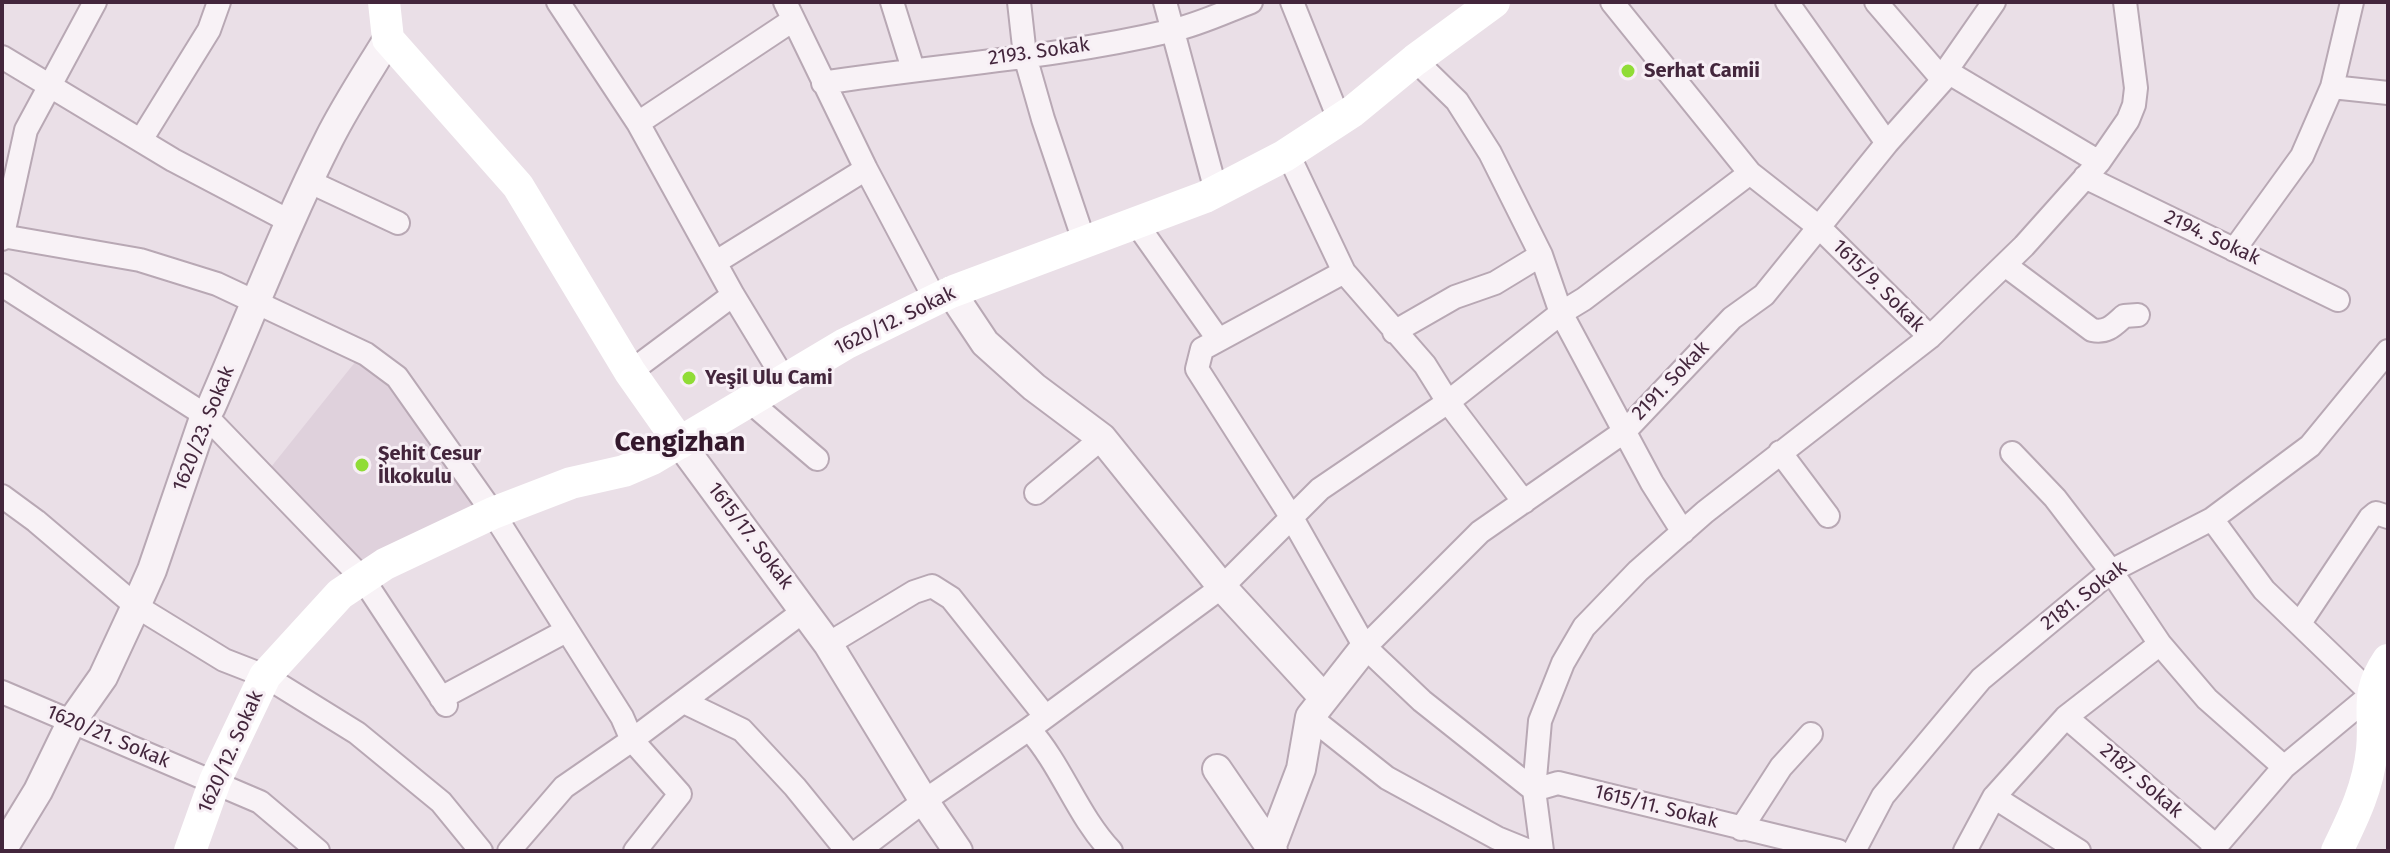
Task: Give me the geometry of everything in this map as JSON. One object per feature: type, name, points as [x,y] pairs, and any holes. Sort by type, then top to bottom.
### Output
[{"type":"main road","points":[[384,2],[388,39]]},
{"type":"main road","name":"1620/12. Sokak","points":[[190,851],[215,781],[265,676],[340,594],[363,579],[412,550],[493,513],[571,483],[624,471],[680,443],[845,344],[944,297],[1216,191],[1288,154],[1353,111],[1415,60],[1494,2]]},
{"type":"main road","name":"1615/17. Sokak","points":[[388,39],[518,186],[630,372],[680,443]]},
{"type":"main road","points":[[2337,851],[2380,754],[2372,694],[2388,660]]},
{"type":"street","points":[[95,2],[26,130],[2,237],[140,260],[217,284],[366,354],[397,377],[493,513],[622,717],[632,740],[680,794],[635,851]]},
{"type":"street","points":[[141,140],[209,30],[219,2]]},
{"type":"street","points":[[558,2],[638,123],[733,295],[784,379]]},
{"type":"street","points":[[892,2],[913,69]]},
{"type":"street","points":[[1019,2],[1025,56],[1084,241]]},
{"type":"street","points":[[1165,2],[1216,191]]},
{"type":"street","name":"2193. Sokak","points":[[823,83],[1025,56],[1172,31],[1251,2]]},
{"type":"street","points":[[1292,2],[1339,119]]},
{"type":"street","name":"1615/9. Sokak","points":[[1612,2],[1750,173],[1820,228],[1930,337],[2005,265],[2092,169],[2128,120],[2136,88],[2125,2]]},
{"type":"street","points":[[1787,2],[1887,143]]},
{"type":"street","points":[[1876,2],[1944,76]]},
{"type":"street","name":"2191. Sokak","points":[[1365,647],[1480,532],[1625,431],[1732,318],[1764,295],[1944,76],[1994,2]]},
{"type":"street","points":[[2234,250],[2302,156],[2332,87],[2352,2]]},
{"type":"street","points":[[638,123],[789,11],[866,169],[944,297],[985,343],[1034,387],[1102,438],[1317,707],[1387,778],[1497,838],[1529,851]]},
{"type":"street","name":"1620/23. Sokak","points":[[2,850],[38,791],[72,721],[103,677],[152,570],[205,415],[308,181],[331,135],[388,39]]},
{"type":"street","points":[[2,57],[141,140],[291,222]]},
{"type":"street","points":[[1415,60],[1457,101],[1490,153],[1541,255],[1561,313],[1652,483],[1683,532]]},
{"type":"street","name":"2194. Sokak","points":[[1944,76],[2092,169],[2234,250],[2338,300]]},
{"type":"street","points":[[2332,87],[2388,93]]},
{"type":"street","points":[[1288,154],[1344,272],[1425,365],[1448,402],[1524,502]]},
{"type":"street","points":[[716,262],[866,169]]},
{"type":"street","points":[[858,851],[1222,587],[1320,489],[1448,402],[1561,313],[1584,299],[1750,173]]},
{"type":"street","points":[[308,181],[398,223]]},
{"type":"street","points":[[1136,223],[1218,339]]},
{"type":"street","points":[[1394,332],[1455,297],[1495,283],[1541,255]]},
{"type":"street","points":[[2005,265],[2092,330],[2101,332],[2110,329],[2124,316],[2138,315]]},
{"type":"street","points":[[1344,272],[1202,349],[1197,369],[1292,518],[1365,647],[1422,701],[1534,790]]},
{"type":"street","points":[[2,285],[205,415],[363,579],[443,702],[566,631]]},
{"type":"street","points":[[630,372],[733,295]]},
{"type":"street","points":[[1542,851],[1534,790],[1540,721],[1563,663],[1584,627],[1638,571],[1683,532],[1780,452],[1930,337]]},
{"type":"street","name":"2181. Sokak","points":[[1854,851],[1883,796],[1981,679],[2111,571],[2212,519],[2310,446],[2388,351]]},
{"type":"street","points":[[748,400],[817,459]]},
{"type":"street","points":[[1036,493],[1102,438]]},
{"type":"street","name":"1615/17. Sokak","points":[[680,443],[805,610],[958,851]]},
{"type":"street","points":[[1780,452],[1828,516]]},
{"type":"street","points":[[2012,453],[2055,498],[2111,571],[2160,644],[2207,699],[2284,767]]},
{"type":"street","points":[[2,496],[136,606],[224,660],[265,676],[357,733],[441,802],[481,851]]},
{"type":"street","points":[[2300,623],[2370,518],[2376,513],[2388,517]]},
{"type":"street","points":[[2212,519],[2264,590],[2372,694],[2284,767],[2214,848]]},
{"type":"street","points":[[828,644],[914,592],[932,586],[951,598],[1037,723],[1043,744],[1092,830],[1111,851]]},
{"type":"street","points":[[509,851],[564,787],[684,702],[805,610]]},
{"type":"street","points":[[1965,851],[1994,797],[2066,717],[2160,644]]},
{"type":"street","points":[[1272,850],[1301,769],[1317,707],[1365,647]]},
{"type":"street","name":"1620/21. Sokak","points":[[2,692],[260,802],[318,851]]},
{"type":"street","points":[[684,702],[742,730],[795,787],[847,851]]},
{"type":"street","name":"2187. Sokak","points":[[2066,717],[2214,848]]},
{"type":"street","points":[[1741,829],[1781,767],[1811,734]]},
{"type":"street","points":[[1217,769],[1272,850]]},
{"type":"street","name":"1615/11. Sokak","points":[[1534,790],[1558,783],[1741,829],[1769,842],[1838,851]]},
{"type":"street","points":[[1994,797],[2079,851]]},
{"type":"shaded area","name":"Şehit Cesur İlkokulu","points":[[356,361],[392,381],[449,459],[476,513],[365,571],[267,472]]},
{"type":"place","name":"Serhat Camii","points":[[1628,71]]},
{"type":"place","name":"Yeşil Ulu Cami","points":[[689,378]]},
{"type":"place","name":"Şehit Cesur İlkokulu","points":[[362,465]]},
{"type":"district","name":"Cengizhan","points":[[680,443]]}]
